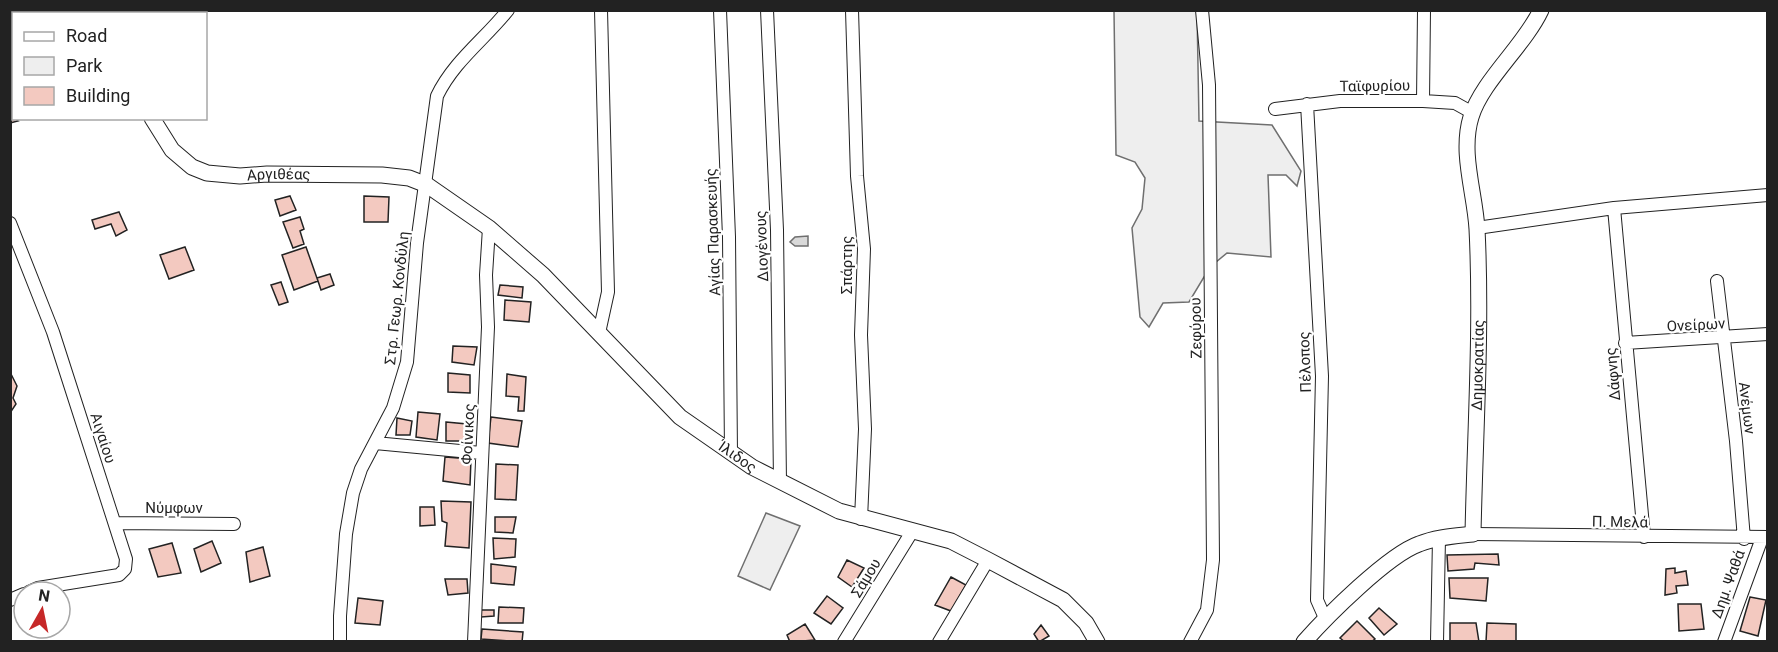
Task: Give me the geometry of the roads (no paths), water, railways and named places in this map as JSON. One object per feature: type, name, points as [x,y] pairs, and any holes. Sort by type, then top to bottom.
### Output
[{"type":"street","name":"Στρ. Γεωρ. Κονδύλη","points":[[340,642],[345,546],[353,493],[361,469],[393,408],[407,362],[417,243],[427,185],[437,96],[456,65],[508,10]]},
{"type":"street","points":[[599,333],[608,292],[601,10]]},
{"type":"street","name":"Αγίας Παρασκευής","points":[[720,10],[729,237],[731,453]]},
{"type":"street","name":"Διογένους","points":[[767,10],[777,241],[780,482]]},
{"type":"street","name":"Σπάρτης","points":[[852,10],[857,176],[864,249],[861,335],[865,429],[861,519]]},
{"type":"street","name":"Ζεφύρου","points":[[1190,642],[1207,610],[1213,560],[1209,85],[1202,10]]},
{"type":"street","points":[[1423,100],[1424,10]]},
{"type":"street","name":"Δημοκρατίας","points":[[1473,534],[1477,228],[1468,135],[1473,113],[1533,27],[1541,10]]},
{"type":"street","name":"Ταϊφυρίου","points":[[1275,108],[1307,104],[1423,100],[1455,103],[1473,113]]},
{"type":"street","name":"Πέλοπος","points":[[1307,104],[1322,376],[1317,600],[1325,618]]},
{"type":"street","name":"Αργιθέας","points":[[153,120],[172,150],[192,167],[207,173],[240,176],[382,175],[409,178],[427,185]]},
{"type":"street","name":"Ίλιδος","points":[[427,185],[489,228],[543,275],[680,417],[731,453],[780,482],[861,519],[951,541],[988,560],[1063,600],[1086,623],[1097,642]]},
{"type":"street","points":[[1477,228],[1614,208],[1767,195]]},
{"type":"street","name":"Δάφνης","points":[[1614,208],[1644,537]]},
{"type":"street","name":"Αιγαίου","points":[[10,223],[53,332],[126,559],[125,569],[118,575],[72,582]]},
{"type":"street","name":"Φοίνικος","points":[[474,642],[488,327],[486,275],[489,228]]},
{"type":"street","name":"Ανέμων","points":[[1717,281],[1736,441],[1744,539]]},
{"type":"street","name":"Ονείρων","points":[[1625,343],[1723,339],[1767,334]]},
{"type":"street","points":[[375,443],[481,453]]},
{"type":"street","name":"Νύμφων","points":[[115,523],[234,524]]},
{"type":"street","name":"Σάμου","points":[[844,642],[913,530]]},
{"type":"street","points":[[1304,642],[1325,618],[1405,550],[1439,538],[1473,534]]},
{"type":"street","name":"Π. Μελά","points":[[1473,534],[1744,539],[1765,537]]},
{"type":"street","name":"Δημ. Ψαθά","points":[[1724,642],[1765,537]]},
{"type":"street","points":[[1437,642],[1439,538]]},
{"type":"street","points":[[939,642],[988,560]]}]
